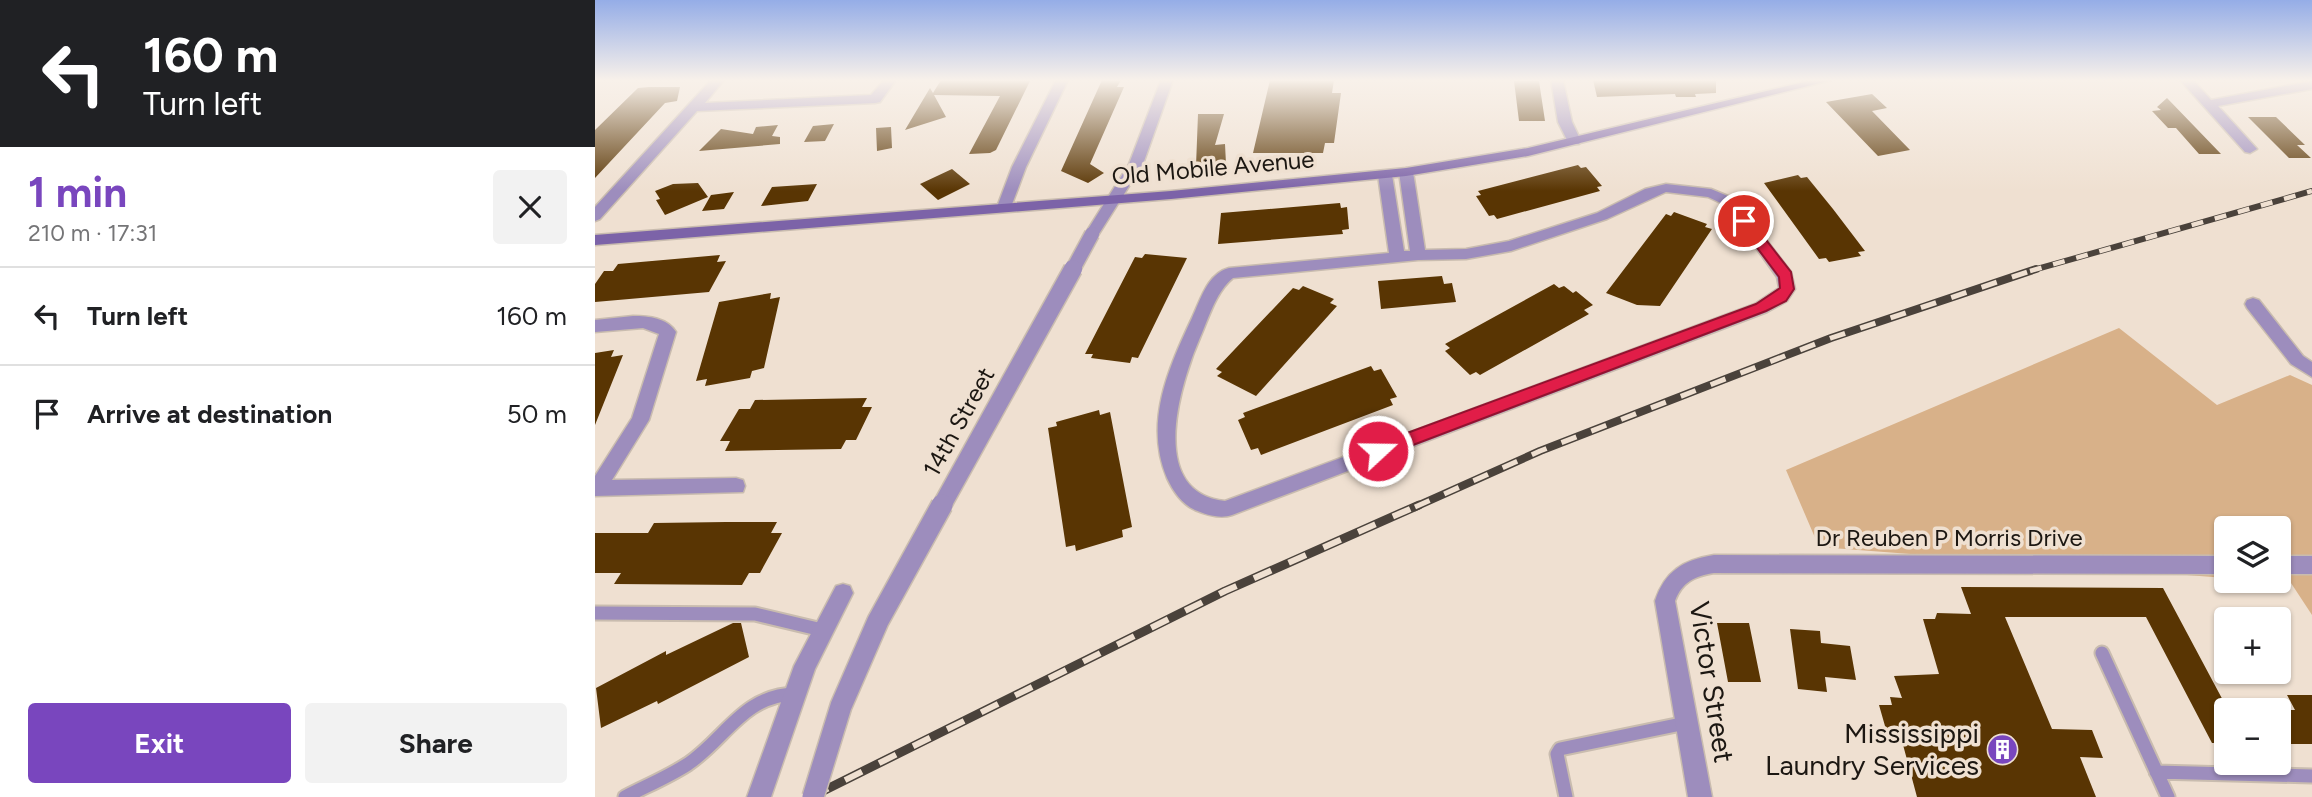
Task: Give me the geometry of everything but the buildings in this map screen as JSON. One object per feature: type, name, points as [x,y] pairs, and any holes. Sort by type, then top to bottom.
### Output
[{"type":"main road","name":"Old Mobile Avenue","points":[[595,240],[1116,199],[1406,172],[1490,159],[1574,141],[1663,117]]},
{"type":"street","points":[[595,216],[684,117]]},
{"type":"street","points":[[1004,207],[1019,167],[1044,117]]},
{"type":"street","name":"14th Street","points":[[813,797],[841,706],[878,621],[1092,234],[1136,164],[1153,117]]},
{"type":"street","points":[[1564,117],[1574,141]]},
{"type":"street","points":[[2221,117],[2250,149]]},
{"type":"street","points":[[1406,172],[1418,255]]},
{"type":"street","points":[[1385,174],[1397,258]]},
{"type":"street","points":[[1666,188],[1711,193],[1730,202],[1786,276],[1787,289],[1781,297],[1761,308],[1225,509],[1204,508],[1188,497],[1169,465],[1166,430],[1173,386],[1216,284],[1229,273],[1248,270],[1418,255],[1466,254],[1511,246],[1602,216],[1650,192],[1666,188]]},
{"type":"street","points":[[2253,304],[2297,360],[2312,371]]},
{"type":"street","points":[[595,326],[642,322],[661,325],[668,332],[640,420],[596,488]]},
{"type":"street","points":[[596,488],[736,486]]},
{"type":"street","name":"Dr Reuben P Morris Drive","points":[[1675,578],[1683,572],[1714,564],[2214,565]]},
{"type":"street","points":[[2291,565],[2312,565]]},
{"type":"street","name":"Victor Street","points":[[1675,578],[1669,586],[1665,601],[1700,797]]},
{"type":"street","points":[[759,797],[794,694],[821,630],[843,593]]},
{"type":"lane","points":[[595,613],[755,614],[821,630]]},
{"type":"lane","points":[[2102,653],[2168,797]]},
{"type":"lane","points":[[625,797],[689,763],[739,716],[773,695],[794,694]]},
{"type":"lane","points":[[1566,797],[1557,754],[1560,749],[1686,723]]},
{"type":"lane","points":[[2156,772],[2312,776]]},
{"type":"shaded area","points":[[2119,328],[2217,405],[2290,375],[2312,385],[2312,615],[2291,583],[2291,516],[2214,516],[2214,577],[1819,547],[1786,470]]},
{"type":"railway","points":[[2030,271],[2312,191]]},
{"type":"railway","points":[[2030,271],[2036,269]]},
{"type":"railway","points":[[1415,507],[1540,451],[1831,338],[2030,271]]},
{"type":"railway","points":[[811,797],[1225,591],[1419,505]]},
{"type":"place","name":"Mississippi Laundry Services","points":[[2002,749]]},
{"type":"route","points":[[1378,451],[1761,308],[1781,297],[1787,289],[1786,276],[1744,221]]}]
